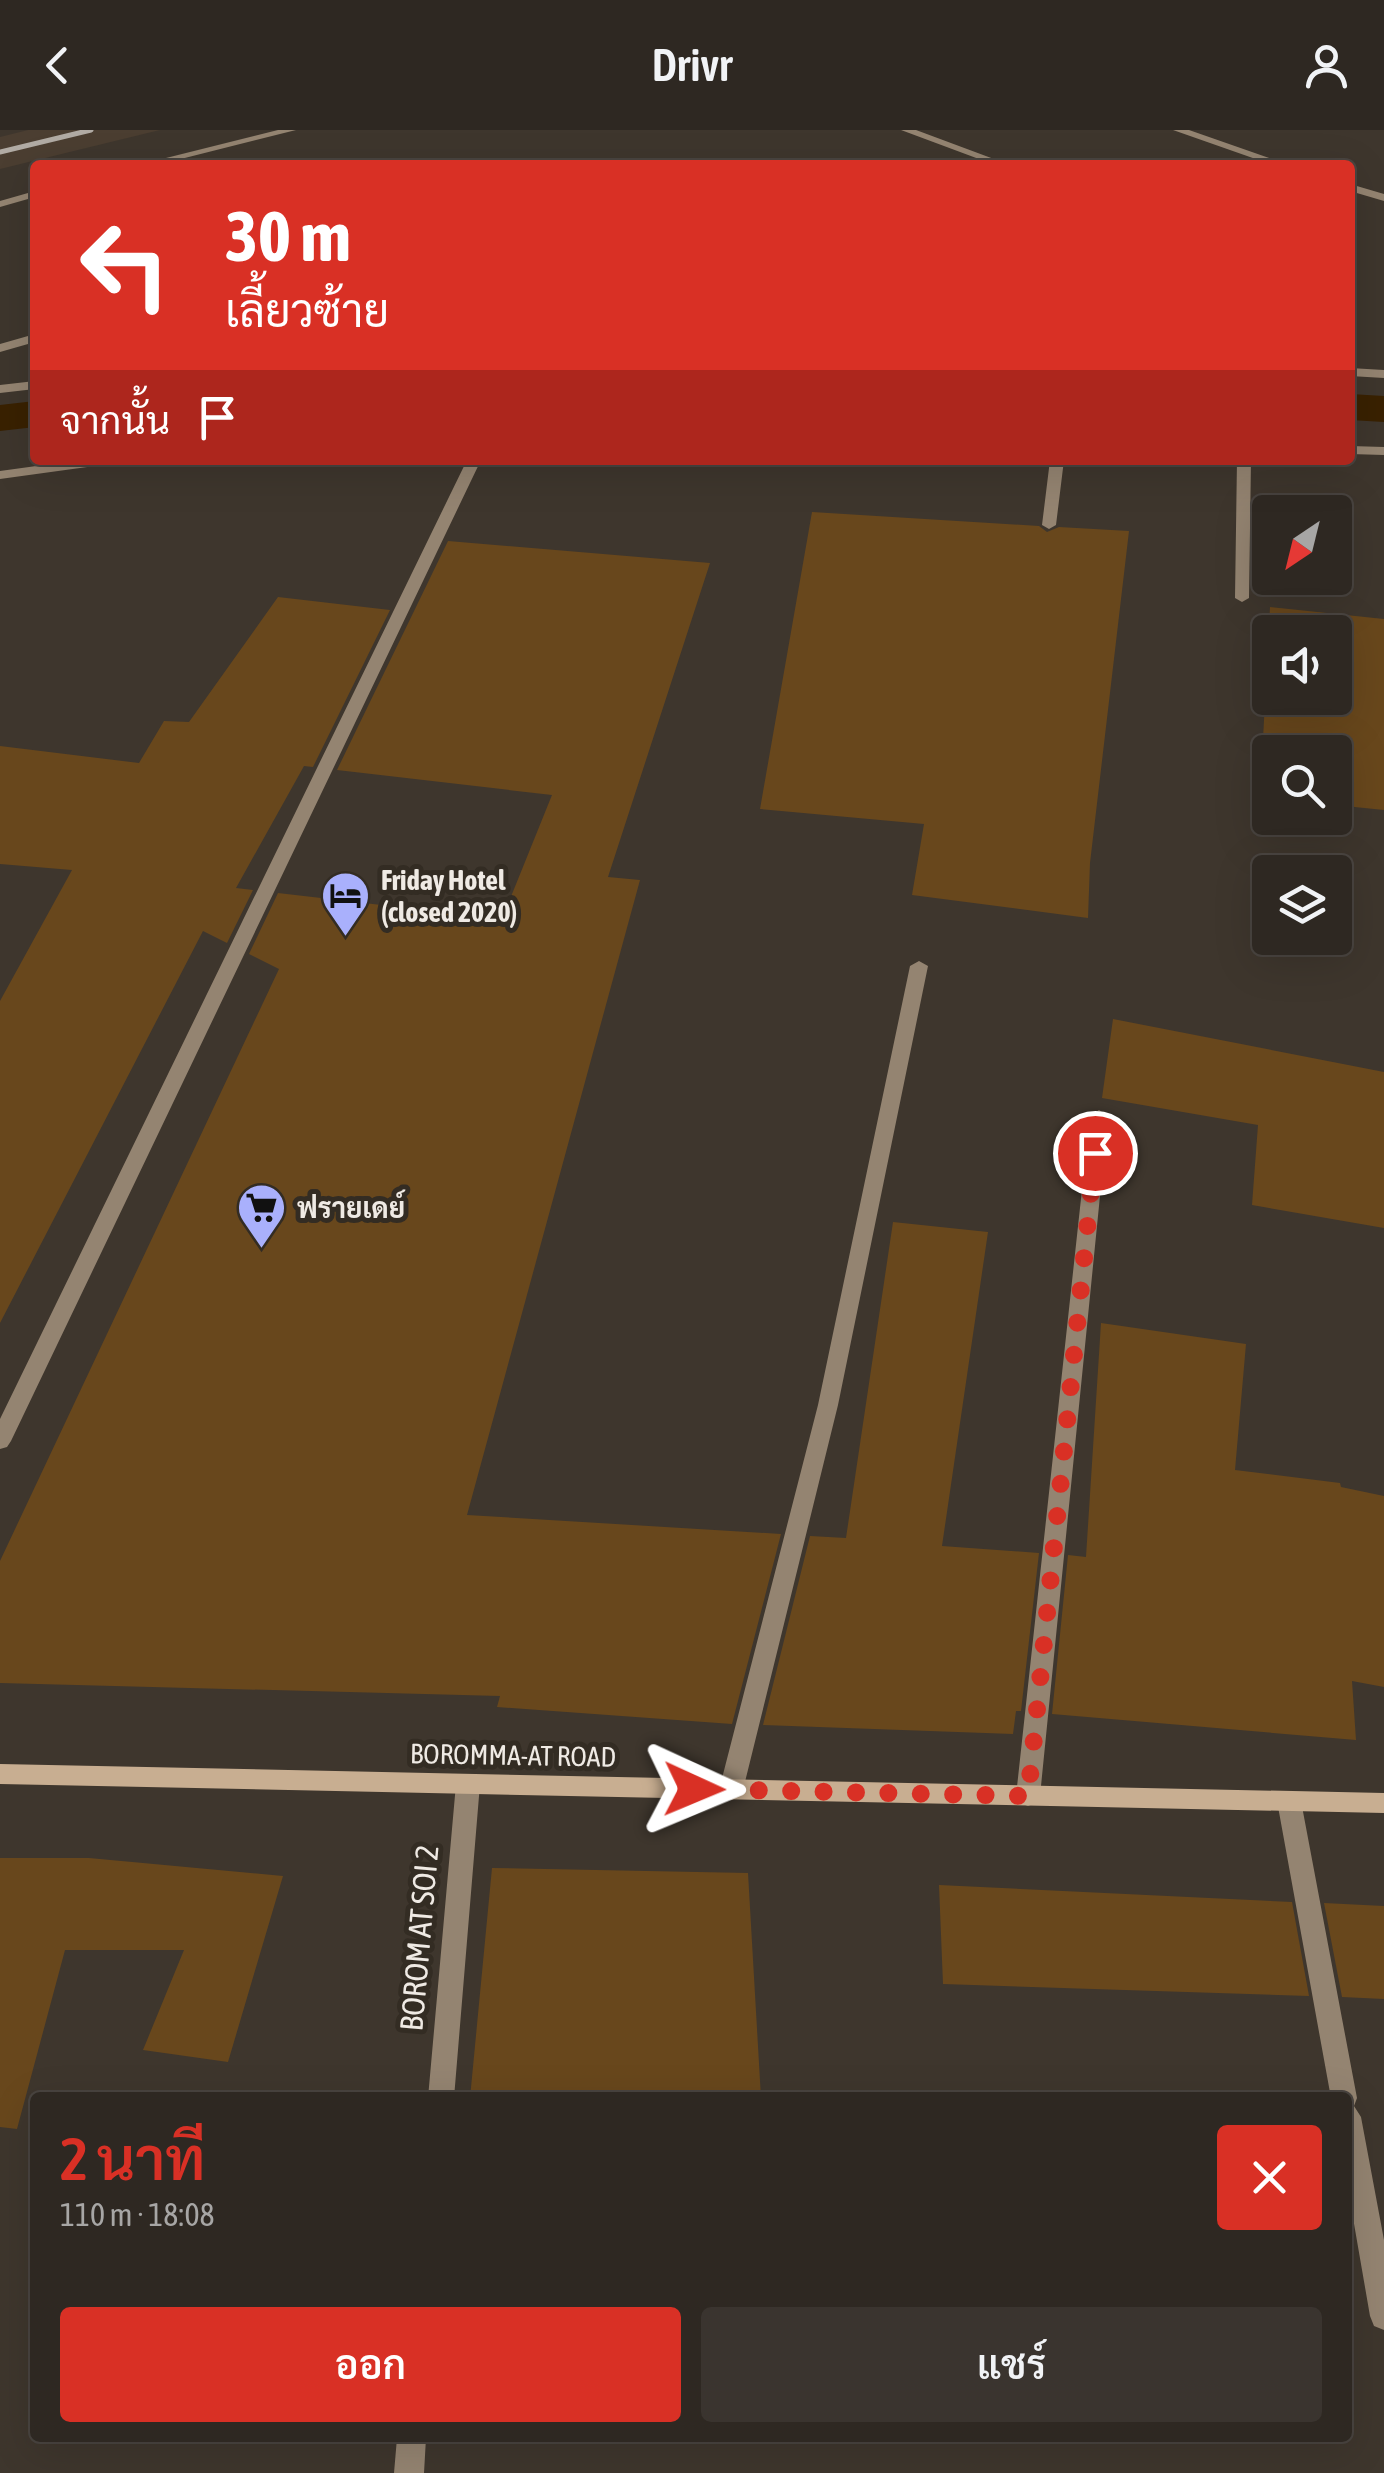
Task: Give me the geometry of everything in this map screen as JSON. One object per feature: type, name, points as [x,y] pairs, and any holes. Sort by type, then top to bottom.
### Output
[{"type":"main road","name":"BOROMMA-AT ROAD","points":[[0,1774],[1384,1802]]},
{"type":"street","points":[[164,160],[291,130]]},
{"type":"street","points":[[906,130],[990,160]]},
{"type":"street","points":[[1178,130],[1269,160]]},
{"type":"street","points":[[209,149],[220,157]]},
{"type":"street","points":[[1355,188],[1384,198]]},
{"type":"street","points":[[0,204],[30,195]]},
{"type":"street","points":[[0,348],[30,339]]},
{"type":"street","points":[[1355,372],[1384,374]]},
{"type":"street","points":[[0,389],[30,386]]},
{"type":"street","points":[[1355,450],[1384,451]]},
{"type":"street","points":[[0,475],[72,465]]},
{"type":"street","points":[[0,1441],[472,465]]},
{"type":"street","points":[[1049,525],[1055,465]]},
{"type":"street","points":[[1242,598],[1244,465]]},
{"type":"street","points":[[731,1790],[828,1404],[919,966]]},
{"type":"street","points":[[1028,1796],[1099,1116]]},
{"type":"street","name":"BOROM AT SOI 2","points":[[442,2092],[468,1784]]},
{"type":"street","points":[[1289,1801],[1343,2092]]},
{"type":"street","points":[[1352,2140],[1384,2316]]},
{"type":"street","points":[[409,2473],[412,2442]]},
{"type":"shaded area","points":[[28,130],[160,130],[0,169],[0,137]]},
{"type":"building","points":[[812,512],[1039,526],[1047,532],[1059,527],[1129,531],[1090,863],[1088,918],[912,895],[924,824],[760,809]]},
{"type":"building","points":[[448,541],[710,563],[608,877],[640,880],[467,1515],[781,1534],[732,1724],[497,1707],[500,1696],[0,1683],[0,1561],[279,969],[249,954],[278,893],[502,919],[552,795],[337,770]]},
{"type":"building","points":[[278,597],[390,610],[313,767],[304,766],[236,888],[253,890],[227,943],[203,931],[0,1323],[0,1001],[72,870],[0,864],[0,746],[139,763],[164,721],[189,722]]},
{"type":"building","points":[[1270,607],[1346,615],[1270,615]]},
{"type":"building","points":[[1352,616],[1384,619],[1384,810],[1352,807],[1352,735],[1263,735],[1264,715],[1352,715]]},
{"type":"building","points":[[1113,1019],[1384,1072],[1384,1228],[1252,1205],[1258,1125],[1102,1098]]},
{"type":"building","points":[[893,1222],[988,1232],[942,1546],[1039,1553],[1021,1711],[1016,1711],[1013,1734],[763,1725],[810,1536],[846,1538]]},
{"type":"building","points":[[1101,1323],[1246,1344],[1235,1470],[1340,1483],[1341,1487],[1384,1496],[1384,1687],[1352,1681],[1356,1740],[1052,1714],[1068,1555],[1086,1557]]},
{"type":"building","points":[[0,1858],[89,1858],[283,1876],[228,2062],[143,2050],[184,1950],[65,1950],[17,2129],[0,2127]]},
{"type":"building","points":[[492,1868],[748,1873],[761,2092],[471,2092]]},
{"type":"building","points":[[939,1885],[1292,1902],[1309,1996],[943,1984]]},
{"type":"building","points":[[1324,1903],[1384,1906],[1384,1999],[1342,1997]]},
{"type":"waterway","points":[[1355,407],[1384,409]]},
{"type":"waterway","points":[[0,418],[30,415]]},
{"type":"railway","points":[[0,152],[91,130]]},
{"type":"place","name":"Friday Hotel (closed 2020)","points":[[346,938]]},
{"type":"place","name":"ฟรายเดย์","points":[[262,1250]]},
{"type":"route","points":[[694,1789],[1028,1796],[1095,1153]]}]
